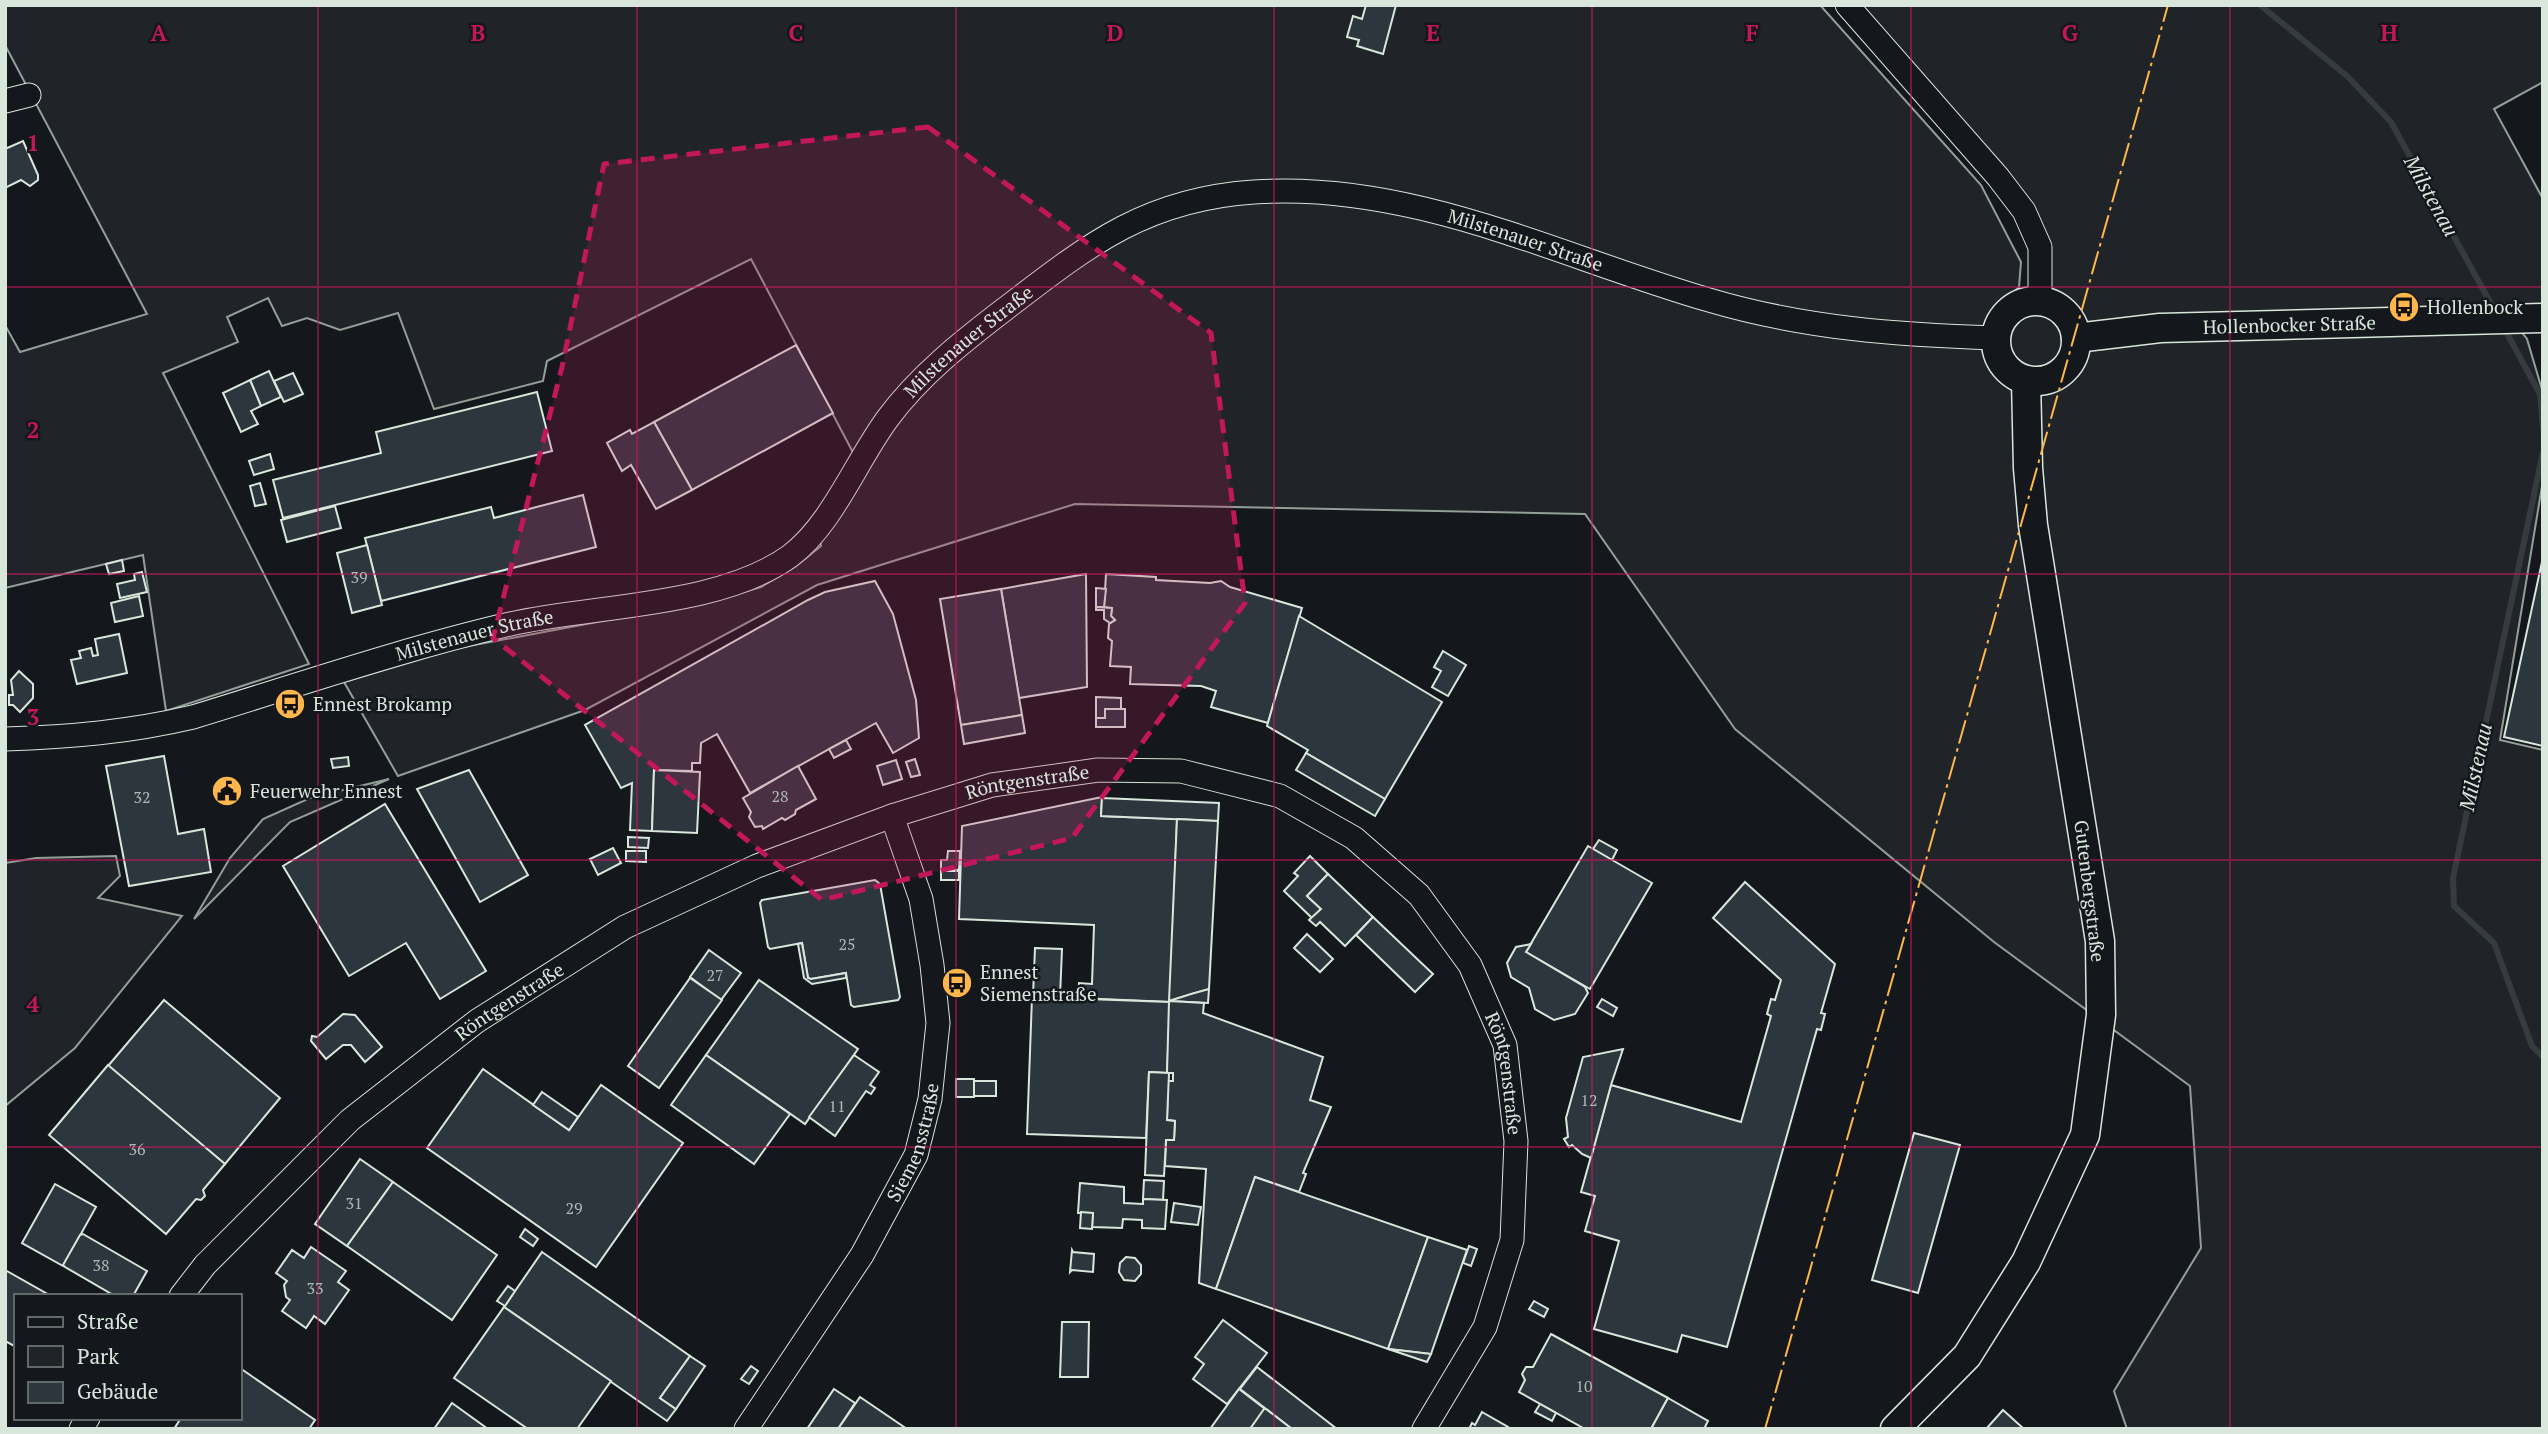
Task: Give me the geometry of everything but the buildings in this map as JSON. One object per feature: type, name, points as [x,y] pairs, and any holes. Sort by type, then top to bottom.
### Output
[{"type":"main road","points":[[2040,301],[2053,304],[2064,313],[2073,324],[2076,338],[2071,361],[2061,373],[2048,380],[2026,380],[2012,374],[2002,363],[1996,338],[2007,313],[2018,305],[2040,301]]},
{"type":"main road","name":"Hollenbocker Straße","points":[[2076,338],[2160,328],[2543,318]]},
{"type":"main road","name":"Gutenbergstraße","points":[[1895,1429],[1967,1356],[2026,1262],[2085,1135],[2101,1015],[2100,941],[2034,525],[2028,468],[2026,380]]},
{"type":"street","points":[[1847,5],[1998,177],[2024,211],[2040,247],[2040,301]]},
{"type":"street","points":[[5,101],[30,95]]},
{"type":"street","name":"Milstenauer Straße","points":[[5,739],[94,735],[192,717],[471,634],[555,615],[705,592],[757,575],[788,558],[820,526],[889,415],[924,377],[985,324],[1082,250],[1115,230],[1183,203],[1206,198],[1292,191],[1393,201],[1546,245],[1710,300],[1779,318],[1872,332],[1996,338]]},
{"type":"street","name":"Röntgenstraße","points":[[183,1294],[205,1265],[351,1120],[477,1021],[625,927],[757,866],[892,816],[992,785],[1098,770],[1181,771],[1280,796],[1354,838],[1419,895],[1470,965],[1505,1045],[1516,1141],[1511,1240],[1485,1327],[1424,1429]]},
{"type":"street","name":"Siemensstraße","points":[[746,1429],[862,1255],[916,1156],[927,1110],[938,1023],[932,965],[921,899],[892,816]]},
{"type":"highlighted area","points":[[928,127],[1211,333],[1245,603],[1072,838],[822,900],[493,638],[562,367],[604,164]]},
{"type":"green space","points":[[5,5],[1820,5],[1981,185],[2021,262],[2019,287],[1987,318],[2030,301],[2040,247],[1847,5],[2543,5],[2543,82],[2494,109],[2543,199],[2543,318],[2513,321],[2527,339],[2543,393],[2543,480],[2500,740],[2543,750],[2543,1429],[2127,1429],[2114,1391],[2201,1248],[2190,1086],[1994,942],[1735,729],[1585,514],[1075,504],[817,585],[585,710],[398,776],[344,682],[458,648],[720,599],[761,587],[795,567],[821,546],[820,525],[858,462],[751,259],[547,361],[543,381],[434,409],[398,313],[340,330],[307,318],[282,326],[268,298],[227,317],[238,342],[163,373],[309,664],[166,711],[143,555],[5,588],[5,325],[20,352],[147,314],[5,45]]},
{"type":"green space","points":[[389,779],[290,822],[194,919],[230,858],[263,819],[310,798]]},
{"type":"green space","points":[[116,856],[120,876],[98,898],[182,916],[75,1048],[5,1106],[5,863],[36,858]]},
{"type":"waterway","name":"Milstenau","points":[[2260,5],[2347,76],[2391,122],[2496,313]]},
{"type":"waterway","name":"Milstenau","points":[[2504,328],[2540,394],[2543,429]]},
{"type":"waterway","name":"Milstenau","points":[[2543,452],[2453,878],[2454,906],[2494,943],[2532,1046],[2543,1057]]},
{"type":"power","points":[[1765,1429],[2168,5]]},
{"type":"place","name":"Hollenbock","points":[[2404,307]]},
{"type":"place","name":"Ennest Brokamp","points":[[290,704]]},
{"type":"place","name":"Feuerwehr Ennest","points":[[227,791]]},
{"type":"place","name":"Ennest Siemenstraße","points":[[957,983]]}]
